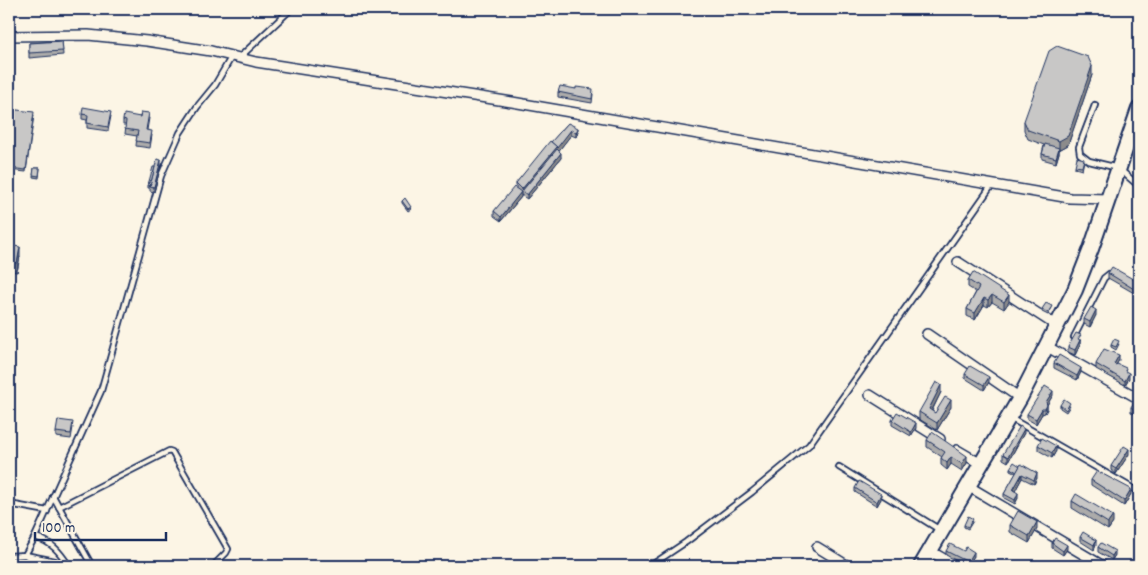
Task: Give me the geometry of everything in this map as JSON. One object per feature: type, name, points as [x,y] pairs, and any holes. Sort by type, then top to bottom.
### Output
[{"type":"street","points":[[9,36],[88,35],[147,41],[266,64],[512,102],[1070,198],[1108,199]]},
{"type":"street","points":[[921,566],[1020,398],[1078,282],[1139,109]]},
{"type":"street","points":[[958,262],[1057,326]]},
{"type":"street","points":[[927,334],[1020,398]]},
{"type":"street","points":[[1046,346],[1067,352],[1136,397]]},
{"type":"street","points":[[870,395],[981,464]]},
{"type":"street","points":[[968,486],[1103,566]]},
{"type":"street","points":[[817,546],[848,566]]},
{"type":"street","points":[[930,551],[956,566]]},
{"type":"lane","points":[[25,554],[35,538],[101,392],[161,176],[180,133],[235,57],[291,9]]},
{"type":"lane","points":[[1095,105],[1079,147],[1080,154],[1089,161],[1118,168],[1139,186]]},
{"type":"lane","points":[[650,566],[686,542],[752,492],[809,445],[992,185]]},
{"type":"lane","points":[[1073,341],[1104,278],[1109,274]]},
{"type":"lane","points":[[1008,417],[1139,492]]},
{"type":"lane","points":[[59,507],[168,452],[172,452],[228,549],[213,566]]},
{"type":"lane","points":[[839,467],[942,532]]},
{"type":"lane","points":[[53,496],[92,566]]},
{"type":"lane","points":[[9,504],[47,511]]},
{"type":"lane","points":[[35,538],[46,540],[54,546],[69,566]]},
{"type":"lane","points":[[25,554],[37,566]]},
{"type":"lane","points":[[9,556],[25,554],[55,561],[63,566]]},
{"type":"building","points":[[62,41],[63,51],[29,53],[29,43]]},
{"type":"building","points":[[1057,46],[1088,57],[1092,66],[1068,136],[1059,141],[1028,130],[1024,121],[1049,51]]},
{"type":"building","points":[[560,86],[576,89],[576,87],[593,89],[592,99],[558,92]]},
{"type":"building","points":[[83,107],[111,112],[108,127],[87,123],[88,115],[82,114]]},
{"type":"building","points":[[9,109],[34,112],[26,170],[9,168]]},
{"type":"building","points":[[141,112],[149,113],[146,130],[152,131],[150,143],[136,141],[138,131],[125,129],[126,121],[123,120],[124,114],[140,117]]},
{"type":"building","points":[[568,123],[578,128],[576,133],[571,130],[557,148],[551,142]]},
{"type":"building","points":[[550,141],[557,147],[522,189],[516,183]]},
{"type":"building","points":[[1045,144],[1059,148],[1056,158],[1042,154]]},
{"type":"building","points":[[557,149],[561,153],[527,195],[522,191]]},
{"type":"building","points":[[1077,157],[1084,159],[1082,167],[1075,166]]},
{"type":"building","points":[[157,159],[161,160],[154,187],[150,186]]},
{"type":"building","points":[[153,167],[155,167],[150,186],[148,185]]},
{"type":"building","points":[[34,168],[40,168],[39,176],[33,175]]},
{"type":"building","points":[[514,187],[521,192],[501,217],[494,211]]},
{"type":"building","points":[[405,198],[411,207],[408,209],[402,201]]},
{"type":"building","points":[[9,245],[20,247],[17,263],[9,262]]},
{"type":"building","points":[[1112,267],[1138,282],[1134,289],[1108,273]]},
{"type":"building","points":[[973,272],[1009,295],[1004,302],[992,295],[988,300],[984,298],[975,313],[967,309],[979,287],[968,280]]},
{"type":"building","points":[[1046,303],[1052,306],[1048,313],[1042,309]]},
{"type":"building","points":[[1091,307],[1096,310],[1090,322],[1084,319]]},
{"type":"building","points":[[1076,333],[1081,335],[1075,350],[1068,347]]},
{"type":"building","points":[[1114,339],[1119,341],[1116,347],[1111,345]]},
{"type":"building","points":[[1104,349],[1119,355],[1114,364],[1126,368],[1125,371],[1129,373],[1125,381],[1096,364]]},
{"type":"building","points":[[1059,355],[1081,368],[1077,376],[1054,363]]},
{"type":"building","points":[[970,366],[989,377],[984,385],[965,374]]},
{"type":"building","points":[[936,382],[941,385],[929,409],[935,413],[945,397],[951,400],[937,423],[919,412]]},
{"type":"building","points":[[1045,386],[1053,391],[1046,402],[1045,409],[1042,409],[1036,419],[1027,414]]},
{"type":"building","points":[[1064,399],[1070,403],[1066,410],[1060,405]]},
{"type":"building","points":[[1135,400],[1139,403],[1139,413],[1131,407]]},
{"type":"building","points":[[897,412],[916,423],[911,432],[892,420]]},
{"type":"building","points":[[58,420],[73,422],[71,434],[56,432]]},
{"type":"building","points":[[1020,426],[1024,429],[1008,457],[1003,454]]},
{"type":"building","points":[[932,432],[967,456],[962,464],[951,457],[947,463],[941,458],[945,452],[927,440]]},
{"type":"building","points":[[1042,438],[1056,446],[1052,453],[1038,445]]},
{"type":"building","points":[[1124,446],[1129,449],[1116,469],[1111,466]]},
{"type":"building","points":[[1014,462],[1020,466],[1017,472],[1010,468]]},
{"type":"building","points":[[1021,464],[1037,473],[1034,480],[1022,474],[1013,490],[1018,493],[1015,500],[1004,494]]},
{"type":"building","points":[[1097,471],[1131,489],[1124,501],[1091,480]]},
{"type":"building","points":[[859,481],[881,494],[877,502],[855,488]]},
{"type":"building","points":[[1076,494],[1113,516],[1108,523],[1072,501]]},
{"type":"building","points":[[1018,511],[1037,522],[1029,536],[1010,525]]},
{"type":"building","points":[[968,516],[973,519],[968,527],[964,525]]},
{"type":"building","points":[[1136,524],[1139,526],[1139,532],[1133,529]]},
{"type":"building","points":[[1083,532],[1096,540],[1094,545],[1080,537]]},
{"type":"building","points":[[1055,538],[1067,545],[1063,551],[1052,543]]},
{"type":"building","points":[[1101,543],[1115,551],[1112,556],[1098,547]]},
{"type":"building","points":[[950,544],[964,551],[966,547],[974,552],[968,562],[946,551]]}]
